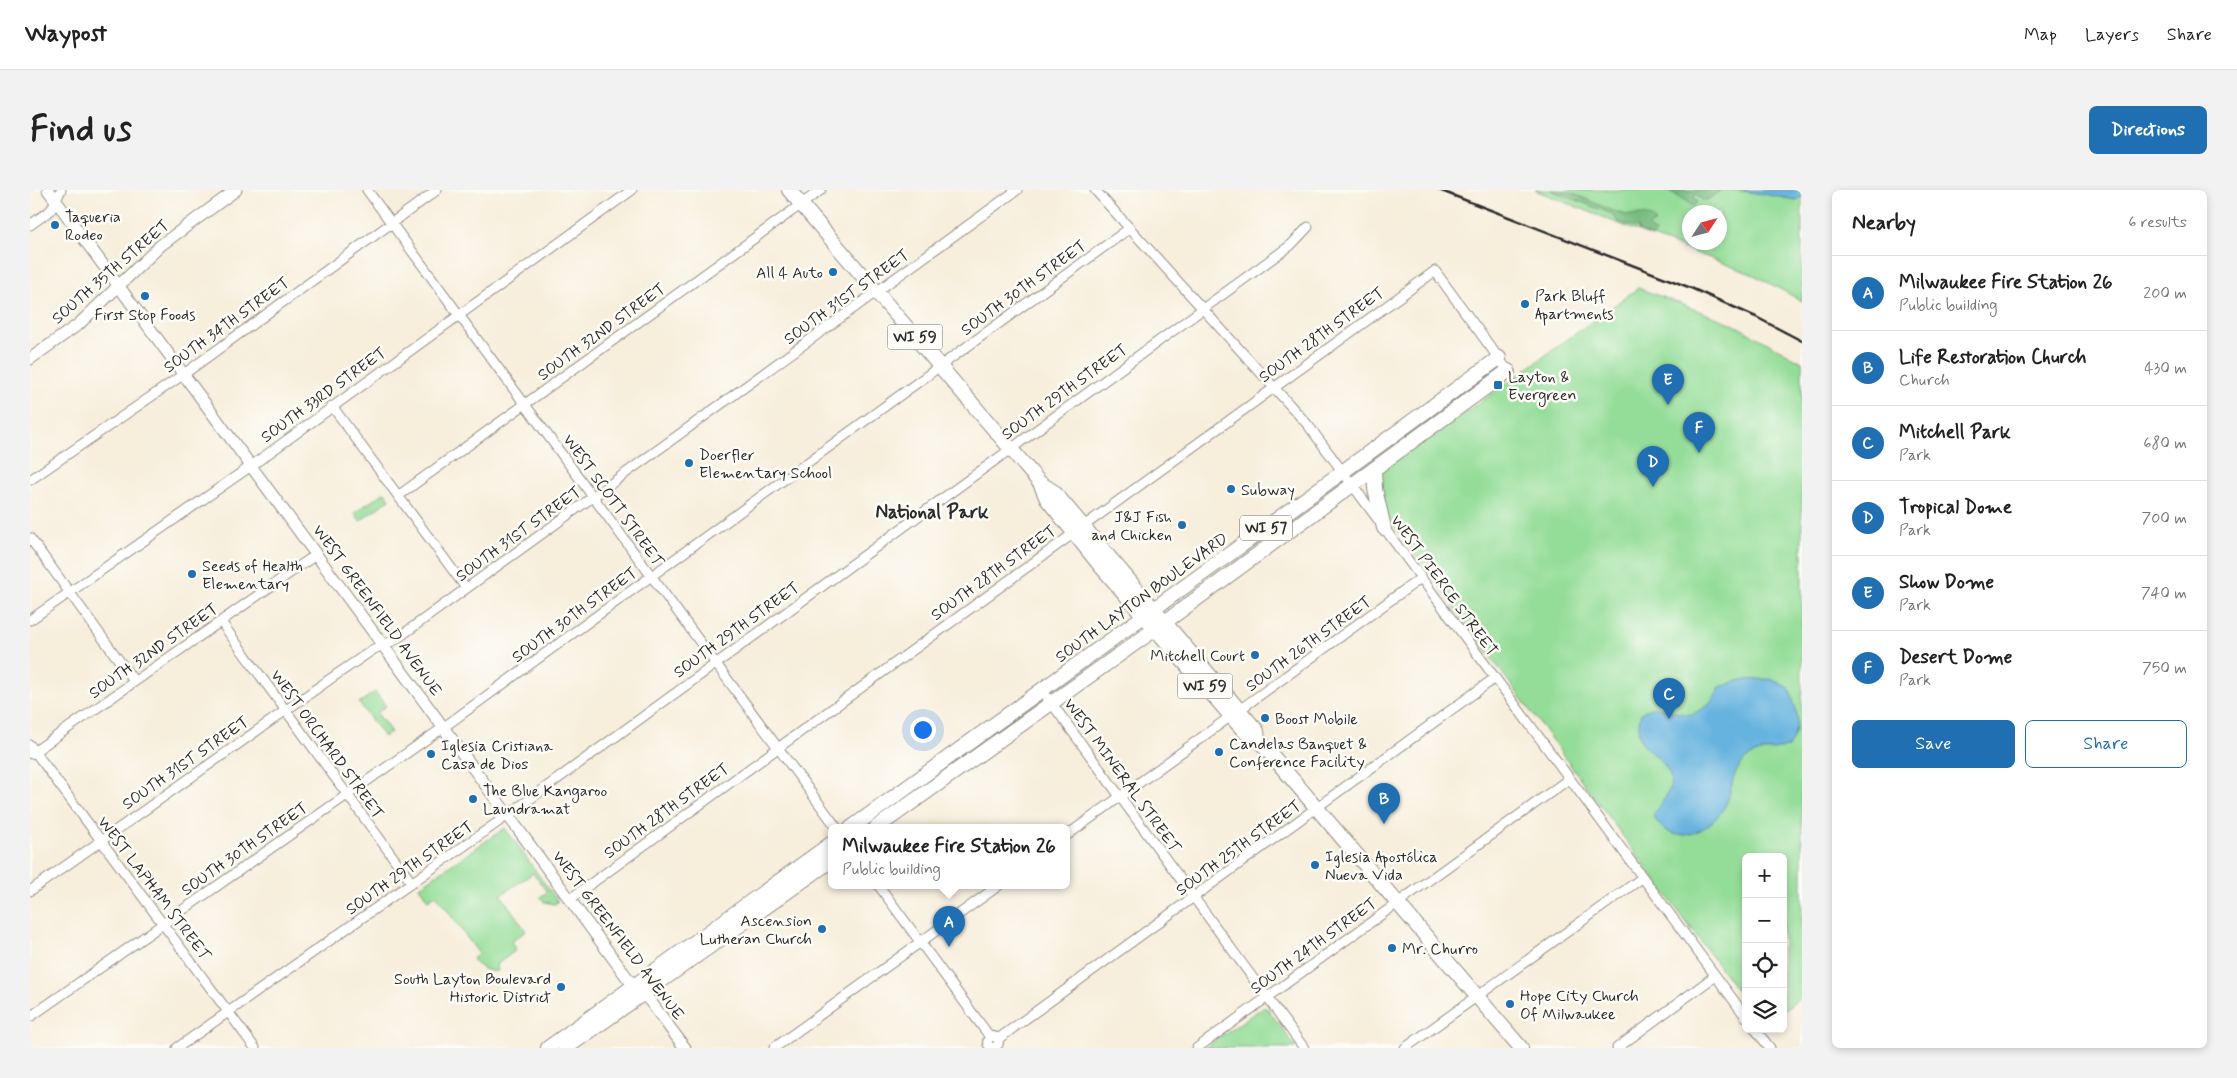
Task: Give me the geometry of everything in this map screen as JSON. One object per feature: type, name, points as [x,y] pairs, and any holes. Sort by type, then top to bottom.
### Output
[{"type":"main road","name":"WEST GREENFIELD AVENUE","points":[[48,190],[58,195],[118,285],[508,816],[685,1048]]},
{"type":"main road","name":"SOUTH 35TH STREET","points":[[30,359],[79,324],[161,245],[236,190]]},
{"type":"main road","name":"WI 59","points":[[789,190],[1040,483],[1054,492],[1078,529],[1236,714],[1250,737],[1258,739],[1521,1048]]},
{"type":"main road","name":"SOUTH LAYTON BOULEVARD","points":[[881,824],[1149,614],[1342,470],[1499,358]]},
{"type":"main road","name":"SOUTH LAYTON BOULEVARD","points":[[857,824],[1046,696],[1160,625],[1508,371]]},
{"type":"main road","points":[[1374,470],[1375,489],[1384,528]]},
{"type":"main road","points":[[1225,578],[1221,567],[1238,554],[1246,543]]},
{"type":"main road","points":[[566,1048],[828,846]]},
{"type":"main road","points":[[548,1048],[639,990],[828,863]]},
{"type":"street","name":"WEST SCOTT STREET","points":[[367,190],[833,824]]},
{"type":"street","name":"SOUTH 34TH STREET","points":[[30,480],[184,374],[437,190]]},
{"type":"street","name":"SOUTH 33RD STREET","points":[[30,620],[251,466],[632,190]]},
{"type":"street","name":"SOUTH 32ND STREET","points":[[398,496],[821,190]]},
{"type":"street","name":"SOUTH 31ST STREET","points":[[30,890],[374,649],[395,640],[1017,190]]},
{"type":"street","name":"WEST PIERCE STREET","points":[[1096,190],[1308,426],[1742,1012]]},
{"type":"street","points":[[30,225],[52,210],[58,195]]},
{"type":"street","name":"SOUTH 29TH STREET","points":[[177,1048],[508,816],[715,663],[1291,245],[1308,227]]},
{"type":"street","name":"SOUTH 30TH STREET","points":[[30,1016],[444,727],[1130,228]]},
{"type":"street","name":"SOUTH 28TH STREET","points":[[570,899],[1435,270],[1499,358]]},
{"type":"street","points":[[1499,358],[1508,371]]},
{"type":"street","points":[[332,406],[466,588]]},
{"type":"street","points":[[30,538],[134,681]]},
{"type":"street","name":"SOUTH 32ND STREET","points":[[32,750],[221,622],[317,554]]},
{"type":"street","name":"SOUTH 26TH STREET","points":[[1070,833],[1421,578]]},
{"type":"street","name":"WEST ORCHARD STREET","points":[[221,622],[412,884]]},
{"type":"street","name":"SOUTH 25TH STREET","points":[[993,1044],[1495,678]]},
{"type":"street","name":"WEST MINERAL STREET","points":[[1046,696],[1304,1048]]},
{"type":"street","name":"WEST LAPHAM STREET","points":[[32,750],[255,1048]]},
{"type":"street","name":"SOUTH 24TH STREET","points":[[1197,1048],[1569,779]]},
{"type":"street","points":[[1405,1048],[1642,878]]},
{"type":"street","points":[[881,889],[993,1044]]},
{"type":"street","points":[[774,1048],[994,889]]},
{"type":"street","points":[[1617,1048],[1715,976]]},
{"type":"street","points":[[1758,1033],[1770,1048]]},
{"type":"green space","points":[[1535,190],[1738,190],[1796,199],[1802,197],[1802,301],[1754,275],[1688,250],[1727,250],[1727,205],[1682,205],[1682,248]]},
{"type":"green space","points":[[1550,190],[1569,193],[1623,214],[1648,217],[1656,222],[1648,227],[1656,234],[1652,237],[1639,232],[1638,228],[1618,222],[1612,214]]},
{"type":"green space","points":[[1668,190],[1721,190],[1704,202],[1696,194],[1694,197],[1697,202],[1691,205]]},
{"type":"green space","points":[[1638,288],[1731,323],[1802,362],[1802,997],[1787,1008],[1787,853],[1742,853],[1742,998],[1388,518],[1377,473],[1502,387]]},
{"type":"green space","points":[[385,492],[390,499],[360,521],[354,513]]},
{"type":"green space","points":[[375,692],[386,706],[377,713],[391,732],[384,737],[359,703]]},
{"type":"green space","points":[[505,828],[558,902],[554,904],[544,902],[540,897],[547,892],[533,873],[501,895],[526,931],[511,942],[516,950],[496,965],[498,971],[490,971],[477,965],[472,959],[479,954],[436,895],[428,900],[419,887]]},
{"type":"green space","points":[[1263,1007],[1268,1009],[1296,1048],[1205,1048]]},
{"type":"water","points":[[1738,190],[1802,190],[1802,197],[1796,200]]},
{"type":"water","points":[[1771,679],[1789,688],[1796,712],[1797,725],[1788,748],[1758,753],[1743,762],[1738,768],[1721,812],[1705,828],[1686,835],[1668,832],[1653,815],[1669,791],[1670,778],[1663,763],[1642,742],[1639,730],[1641,713],[1647,709],[1660,708],[1693,714],[1710,704],[1720,687],[1741,680]]},
{"type":"railway","points":[[1439,190],[1691,288],[1756,317],[1802,341]]},
{"type":"place","name":"Taqueria Rodeo","points":[[55,225]]},
{"type":"place","name":"All 4 Auto","points":[[833,272]]},
{"type":"place","name":"First Stop Foods","points":[[145,296]]},
{"type":"place","name":"Park Bluff Apartments","points":[[1525,304]]},
{"type":"place","name":"Layton & Evergreen","points":[[1498,385]]},
{"type":"place","name":"Show Dome","points":[[1668,405]]},
{"type":"place","name":"Desert Dome","points":[[1699,453]]},
{"type":"place","name":"Doerfler Elementary School","points":[[689,463]]},
{"type":"place","name":"Tropical Dome","points":[[1653,487]]},
{"type":"place","name":"Subway","points":[[1231,489]]},
{"type":"place","name":"J&J Fish and Chicken","points":[[1182,525]]},
{"type":"place","name":"Seeds of Health Elementary","points":[[192,574]]},
{"type":"place","name":"Mitchell Court","points":[[1255,655]]},
{"type":"place","name":"Boost Mobile","points":[[1265,718]]},
{"type":"place","name":"Mitchell Park","points":[[1669,719]]},
{"type":"place","name":"Candelas Banquet & Conference Facility","points":[[1219,752]]},
{"type":"place","name":"Iglesia Cristiana Casa de Dios","points":[[431,754]]},
{"type":"place","name":"The Blue Kangaroo Laundramat","points":[[473,799]]},
{"type":"place","name":"Life Restoration Church","points":[[1384,824]]},
{"type":"place","name":"Iglesia Apostólica Nueva Vida","points":[[1315,865]]},
{"type":"place","name":"Ascension Lutheran Church","points":[[822,929]]},
{"type":"place","name":"Milwaukee Fire Station 26","points":[[949,947]]},
{"type":"place","name":"Mr. Churro","points":[[1392,948]]},
{"type":"place","name":"South Layton Boulevard Historic District","points":[[561,987]]},
{"type":"place","name":"Hope City Church Of Milwaukee","points":[[1510,1004]]},
{"type":"district","name":"National Park","points":[[932,511]]}]
